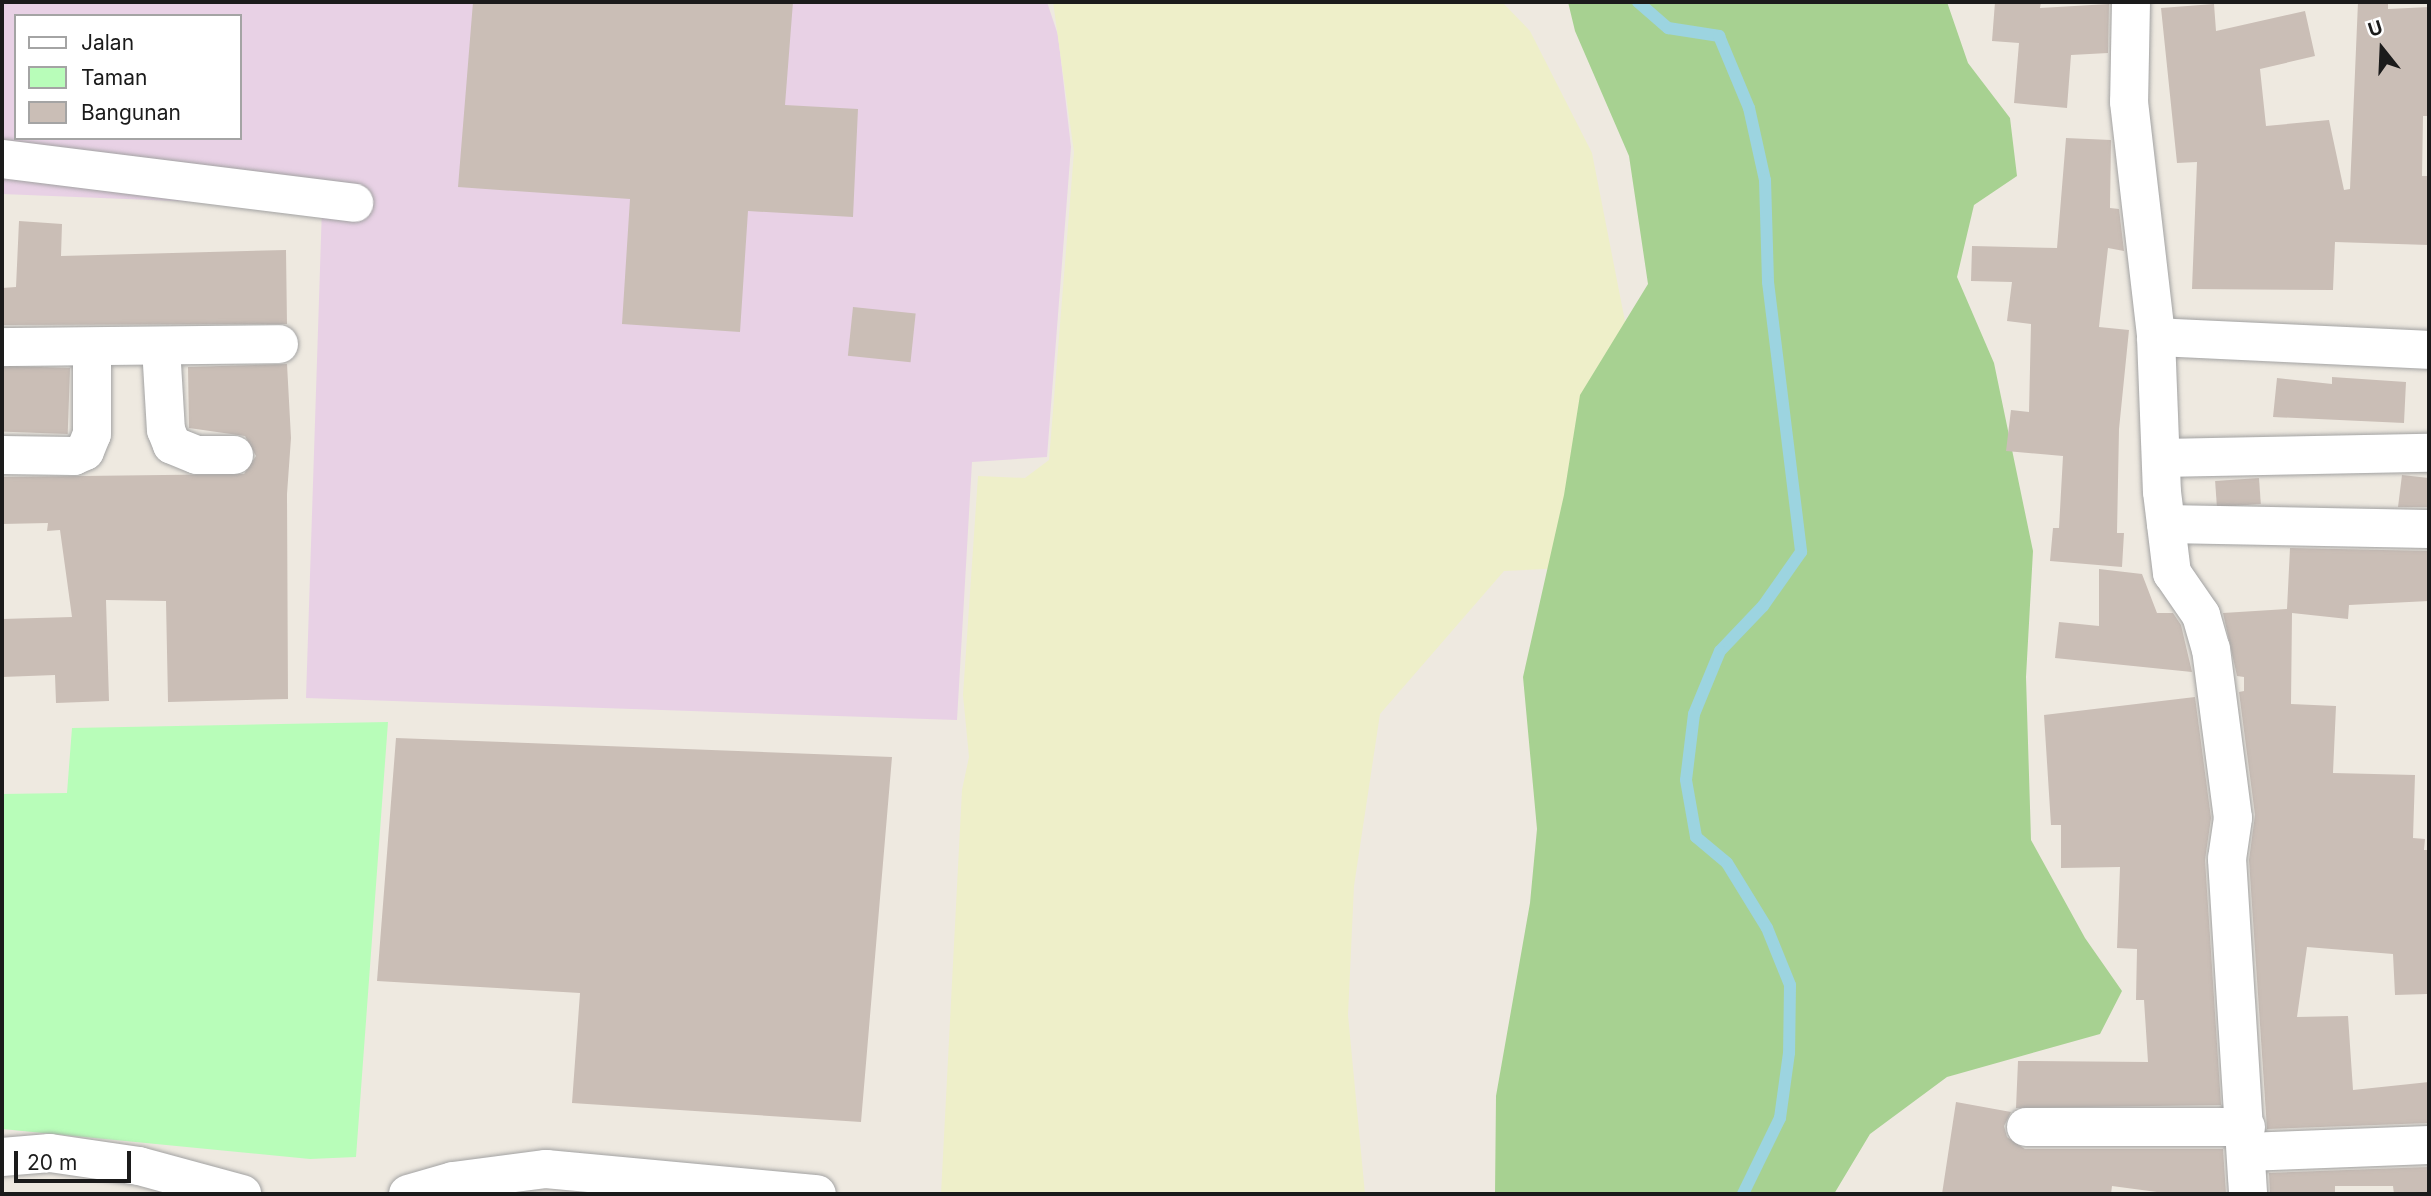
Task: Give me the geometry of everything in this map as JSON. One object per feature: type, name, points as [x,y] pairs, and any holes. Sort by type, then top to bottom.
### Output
[{"type":"street","points":[[2131,2],[2129,102],[2156,337],[2161,458],[2172,573],[2201,615],[2220,700],[2233,818],[2227,859],[2248,1194]]},
{"type":"street","points":[[2,159],[354,203]]},
{"type":"street","points":[[2156,337],[2429,350]]},
{"type":"street","points":[[2,347],[279,344]]},
{"type":"street","points":[[2,455],[74,456],[85,451],[92,434],[92,346]]},
{"type":"street","points":[[161,346],[166,430],[172,445],[197,455],[234,455]]},
{"type":"street","points":[[2161,458],[2429,453]]},
{"type":"street","points":[[2166,524],[2429,529]]},
{"type":"street","points":[[2026,1127],[2246,1140],[2429,1145]]},
{"type":"street","points":[[2,1157],[50,1153],[127,1164],[242,1194]]},
{"type":"street","points":[[408,1194],[453,1181],[546,1170],[817,1194]]},
{"type":"shaded area","points":[[2,2],[1047,2],[1058,35],[1071,147],[1047,457],[972,462],[957,720],[306,698],[322,207],[2,194]]},
{"type":"green space","points":[[1053,2],[1502,2],[1530,31],[1592,153],[1643,413],[1584,567],[1504,571],[1380,714],[1354,886],[1348,1015],[1365,1194],[941,1194],[962,790],[969,757],[963,695],[978,476],[1025,478],[1049,460],[1074,152]]},
{"type":"green space","points":[[1568,2],[1947,2],[1968,63],[2010,118],[2017,176],[1974,205],[1957,277],[1994,363],[2033,551],[2026,677],[2031,840],[2085,938],[2122,991],[2100,1034],[1947,1077],[1870,1134],[1834,1194],[1495,1194],[1496,1096],[1530,903],[1537,829],[1523,677],[1564,495],[1580,395],[1648,284],[1629,156],[1575,31]]},
{"type":"green space","points":[[388,722],[356,1157],[310,1159],[2,1129],[2,794],[67,793],[72,728]]},
{"type":"building","points":[[473,2],[793,2],[785,105],[858,109],[853,217],[748,211],[740,332],[622,324],[630,199],[458,187]]},
{"type":"building","points":[[1995,2],[2041,2],[2040,8],[2109,4],[2108,53],[2071,55],[2067,108],[2014,103],[2019,43],[1992,41]]},
{"type":"building","points":[[2358,2],[2388,2],[2388,9],[2429,7],[2429,116],[2423,116],[2422,176],[2429,176],[2429,245],[2335,242],[2333,290],[2192,289],[2197,162],[2177,163],[2161,8],[2214,4],[2216,31],[2305,11],[2315,56],[2260,69],[2266,126],[2329,120],[2344,190],[2350,189]]},
{"type":"building","points":[[2066,138],[2111,140],[2110,208],[2119,209],[2124,251],[2108,248],[2099,327],[2129,330],[2119,429],[2117,533],[2124,533],[2122,567],[2050,561],[2053,528],[2059,528],[2063,456],[2006,451],[2011,410],[2029,412],[2031,324],[2007,321],[2012,282],[1971,281],[1972,246],[2057,248]]},
{"type":"building","points":[[19,221],[62,224],[61,256],[286,250],[287,324],[2,325],[2,288],[16,287]]},
{"type":"building","points":[[853,307],[916,314],[911,362],[848,356]]},
{"type":"building","points":[[287,364],[291,438],[287,494],[288,699],[168,702],[166,601],[106,600],[109,701],[56,703],[55,675],[2,677],[2,619],[72,617],[60,530],[47,531],[48,523],[2,524],[2,477],[244,474],[256,456],[245,436],[189,428],[188,367]]},
{"type":"building","points":[[2,366],[70,368],[68,434],[2,432]]},
{"type":"building","points":[[2332,377],[2406,382],[2404,423],[2273,417],[2277,378],[2332,384]]},
{"type":"building","points":[[2402,475],[2429,478],[2429,507],[2398,507]]},
{"type":"building","points":[[2259,478],[2261,504],[2217,507],[2215,481]]},
{"type":"building","points":[[2290,548],[2429,551],[2429,601],[2349,605],[2348,619],[2292,613],[2291,704],[2336,706],[2333,773],[2415,775],[2413,838],[2425,839],[2424,850],[2429,850],[2427,994],[2395,995],[2393,954],[2307,947],[2297,1017],[2348,1016],[2353,1090],[2429,1082],[2429,1123],[2267,1129],[2249,860],[2255,815],[2239,692],[2244,691],[2244,677],[2237,676],[2223,613],[2287,609]]},
{"type":"building","points":[[2099,569],[2142,574],[2157,613],[2173,613],[2181,625],[2192,672],[2055,658],[2059,622],[2099,626]]},
{"type":"building","points":[[2195,697],[2211,818],[2205,860],[2221,1105],[2016,1108],[2018,1061],[2148,1062],[2144,1000],[2136,1000],[2137,949],[2117,948],[2120,867],[2061,868],[2061,825],[2051,825],[2044,715]]},
{"type":"building","points":[[396,738],[892,757],[861,1122],[572,1103],[580,993],[377,981]]},
{"type":"building","points":[[1956,1102],[2011,1112],[2004,1126],[2007,1137],[2025,1149],[2223,1149],[2226,1194],[2172,1194],[2112,1186],[2111,1194],[1942,1194]]},
{"type":"building","points":[[2429,1167],[2429,1194],[2394,1194],[2393,1186],[2335,1186],[2335,1194],[2270,1194],[2269,1173]]},
{"type":"waterway","points":[[1638,2],[1668,28],[1719,36],[1749,108],[1765,180],[1768,282],[1801,552],[1763,606],[1720,651],[1694,714],[1686,780],[1696,837],[1727,863],[1767,928],[1790,985],[1789,1053],[1780,1118],[1743,1194]]}]
